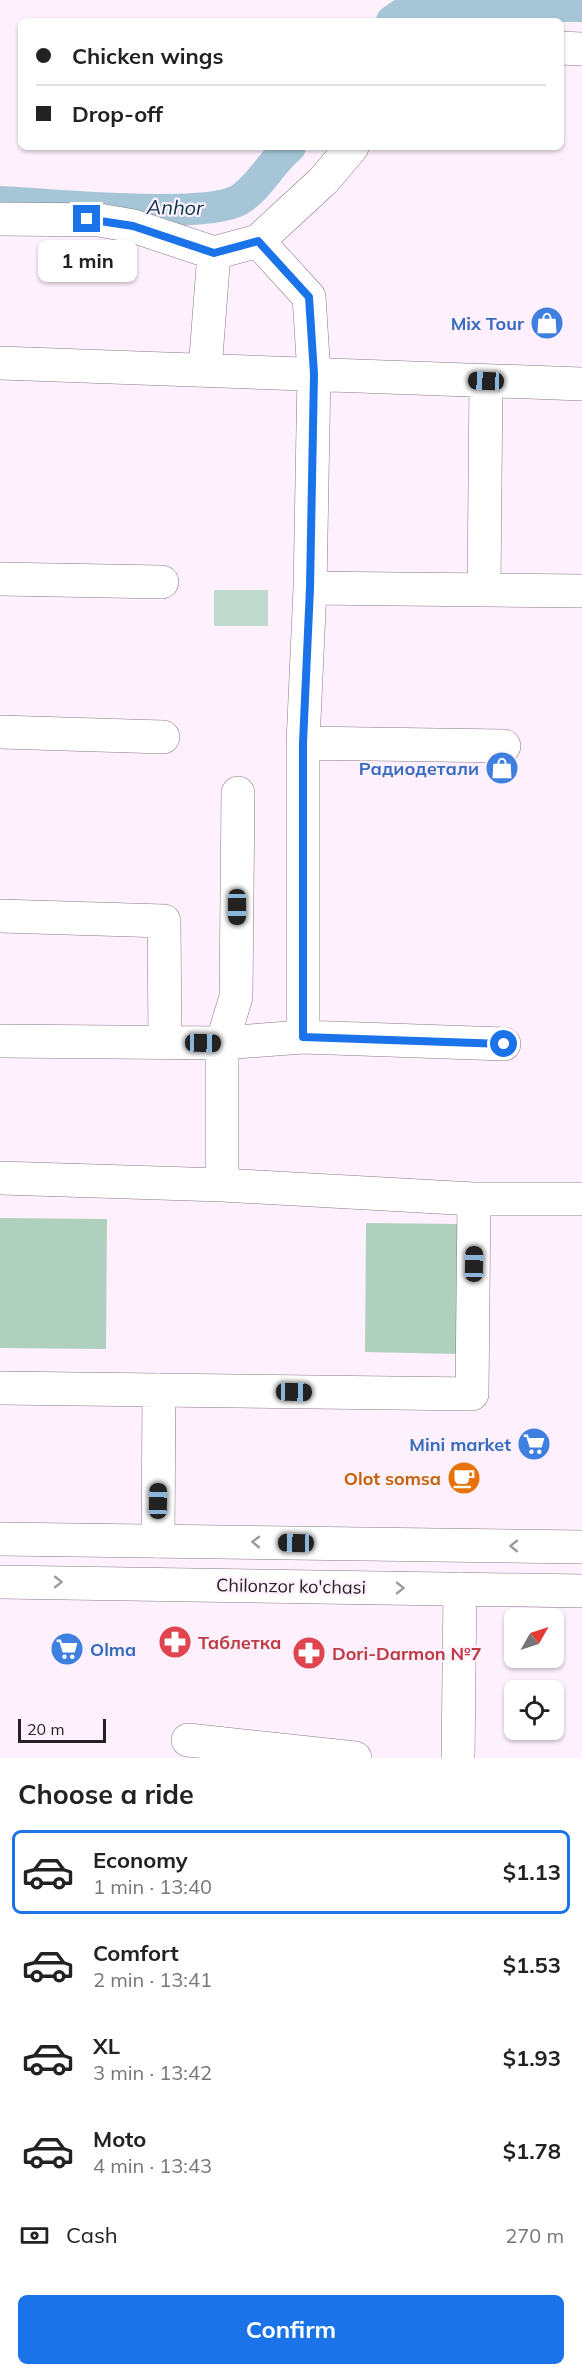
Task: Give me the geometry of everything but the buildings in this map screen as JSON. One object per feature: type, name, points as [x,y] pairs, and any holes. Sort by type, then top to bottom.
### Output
[{"type":"main road","points":[[564,48],[582,49]]},
{"type":"main road","points":[[0,219],[99,220],[133,226],[214,253],[258,241],[324,180],[349,150]]},
{"type":"main road","points":[[258,241],[309,297],[314,374],[310,588],[303,743],[303,1037]]},
{"type":"main road","points":[[205,370],[214,253]]},
{"type":"main road","points":[[0,363],[582,384]]},
{"type":"main road","points":[[484,588],[486,381]]},
{"type":"main road","points":[[0,579],[162,582]]},
{"type":"main road","points":[[310,588],[484,588],[582,591]]},
{"type":"main road","points":[[0,732],[163,737]]},
{"type":"main road","points":[[303,743],[504,746]]},
{"type":"main road","points":[[222,1185],[222,1043],[236,997],[238,793]]},
{"type":"main road","points":[[0,916],[164,921],[165,1042]]},
{"type":"main road","points":[[0,1041],[222,1043],[303,1037],[504,1044]]},
{"type":"main road","points":[[0,1178],[222,1185],[474,1199],[582,1199]]},
{"type":"main road","points":[[0,1388],[472,1394],[474,1199]]},
{"type":"main road","points":[[158,1541],[159,1390]]},
{"type":"main road","points":[[0,1539],[582,1547]]},
{"type":"main road","name":"Chilonzor ko'chasi","points":[[0,1582],[582,1591]]},
{"type":"main road","points":[[458,1758],[460,1589]]},
{"type":"main road","points":[[188,1740],[276,1753],[355,1758]]},
{"type":"green space","points":[[214,590],[268,590],[268,626],[214,626]]},
{"type":"green space","points":[[0,1218],[107,1219],[106,1349],[0,1348]]},
{"type":"green space","points":[[366,1223],[458,1224],[457,1354],[365,1352]]},
{"type":"waterway","name":"Anhor","points":[[396,18],[407,11],[429,5],[582,6]]},
{"type":"waterway","name":"Anhor","points":[[0,202],[160,210],[220,206],[239,200],[246,195],[287,150]]},
{"type":"place","name":"Mix Tour","points":[[547,323]]},
{"type":"place","name":"Радиодетали","points":[[502,768]]},
{"type":"place","name":"Mini market","points":[[534,1444]]},
{"type":"place","name":"Olot somsa","points":[[464,1478]]},
{"type":"place","name":"Таблетка","points":[[175,1642]]},
{"type":"place","name":"Olma","points":[[67,1649]]},
{"type":"place","name":"Dori-Darmon №7","points":[[309,1653]]},
{"type":"route","points":[[87,219],[133,226],[214,253],[258,241],[309,297],[314,374],[310,588],[303,743],[303,1037],[504,1044]]}]
